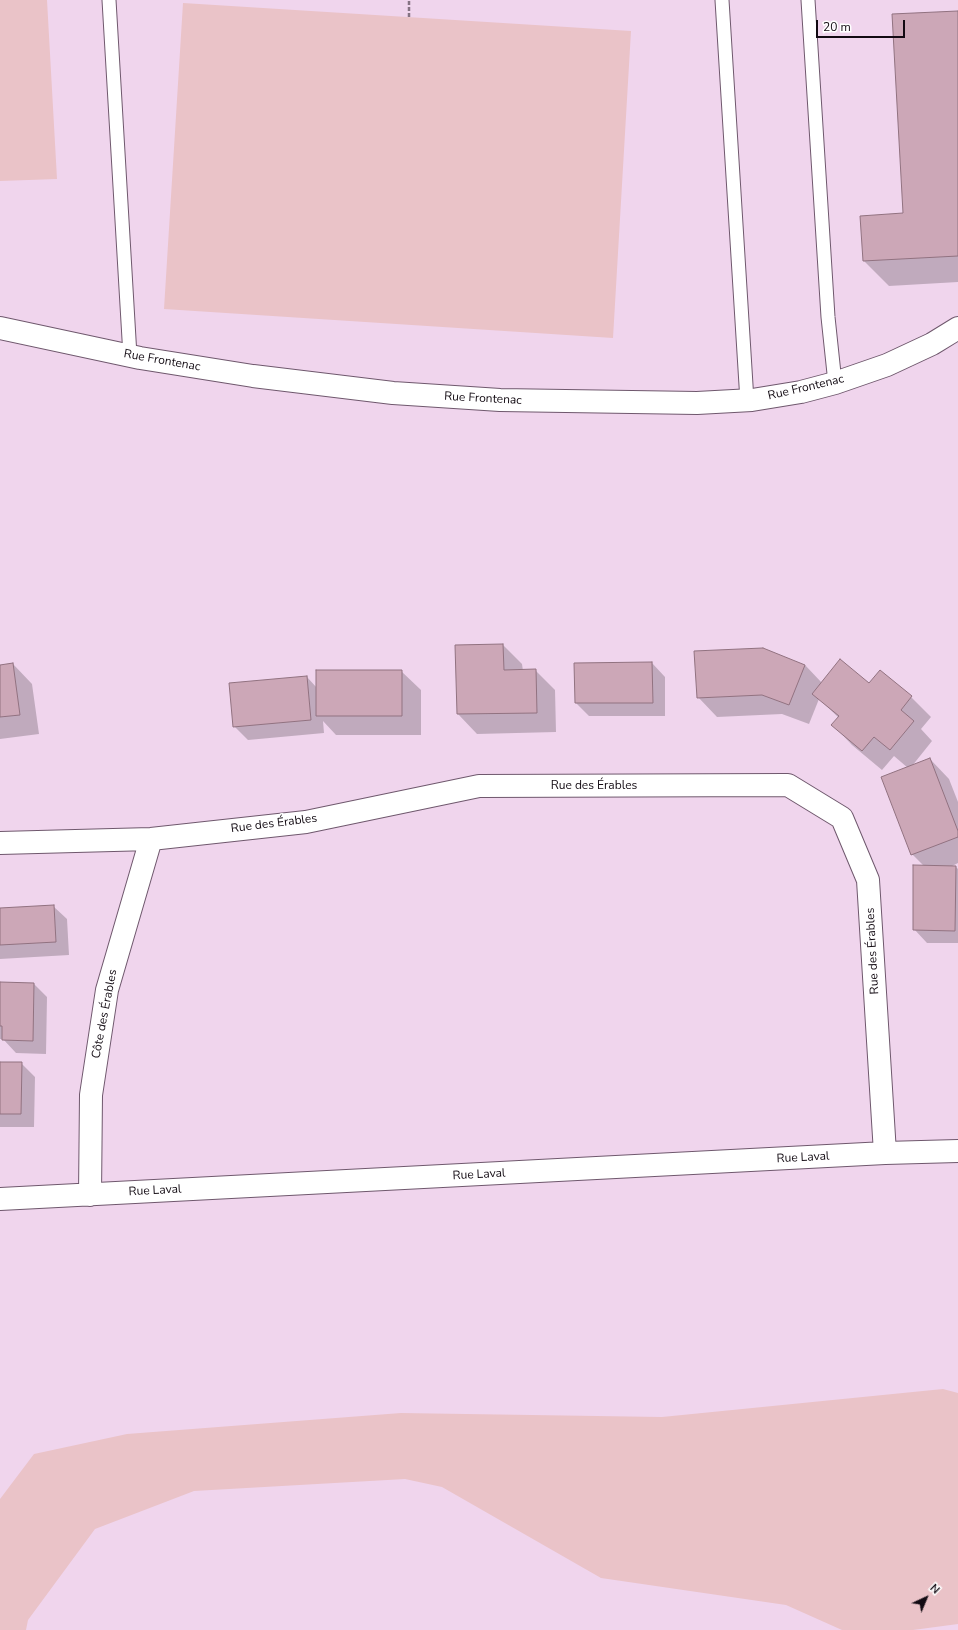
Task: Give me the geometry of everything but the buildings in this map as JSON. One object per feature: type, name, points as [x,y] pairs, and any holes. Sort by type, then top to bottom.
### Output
[{"type":"street","name":"Rue Frontenac","points":[[0,328],[130,356],[253,376],[393,393],[500,400],[697,403],[747,401],[801,392],[835,383],[887,365],[932,344],[958,328]]},
{"type":"street","name":"Rue des Érables","points":[[0,843],[151,838],[306,822],[479,786],[788,785],[842,818],[868,880],[885,1153]]},
{"type":"street","name":"Côte des Érables","points":[[90,1195],[91,1095],[107,990],[151,838]]},
{"type":"street","name":"Rue Laval","points":[[0,1199],[885,1153],[958,1151]]},
{"type":"lane","points":[[109,0],[130,356]]},
{"type":"lane","points":[[722,0],[747,401]]},
{"type":"lane","points":[[808,0],[828,317],[835,383]]},
{"type":"path","points":[[409,0],[409,17]]},
{"type":"shaded area","points":[[0,0],[47,0],[57,179],[0,181]]},
{"type":"shaded area","points":[[183,3],[631,31],[613,338],[164,309]]},
{"type":"shaded area","points":[[943,1389],[958,1393],[958,1624],[913,1630],[842,1630],[786,1605],[601,1578],[442,1487],[405,1479],[194,1491],[95,1529],[28,1620],[26,1630],[0,1630],[0,1499],[34,1454],[127,1434],[401,1413],[662,1417]]}]
